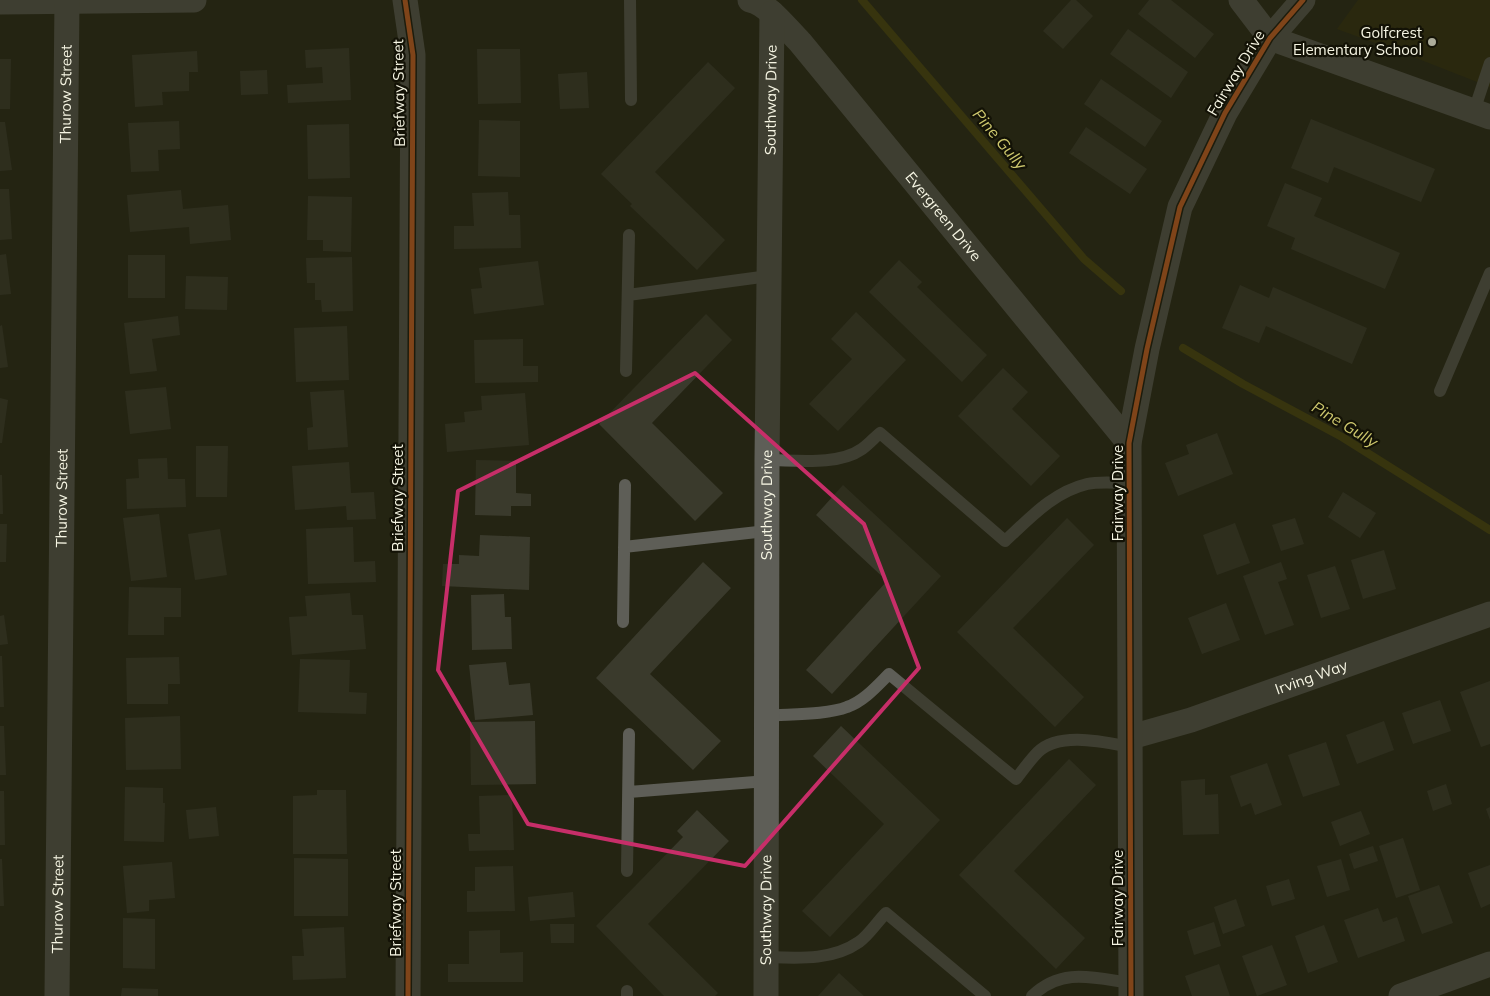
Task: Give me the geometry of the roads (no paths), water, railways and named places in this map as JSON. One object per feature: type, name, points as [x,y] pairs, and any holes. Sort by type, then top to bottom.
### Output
[{"type":"street","points":[[0,2],[194,0]]},
{"type":"street","name":"Briefway Street","points":[[405,0],[413,55],[408,996]]},
{"type":"street","name":"Evergreen Drive","points":[[750,0],[755,1],[772,13],[800,42],[1129,443]]},
{"type":"street","points":[[1241,0],[1270,38],[1482,114]]},
{"type":"street","name":"Fairway Drive","points":[[1131,989],[1129,443],[1147,349],[1180,207],[1224,113],[1270,38],[1303,0]]},
{"type":"street","name":"Thurow Street","points":[[57,996],[67,1]]},
{"type":"street","name":"Southway Drive","points":[[766,996],[766,531],[772,13]]},
{"type":"street","name":"Irving Way","points":[[1131,742],[1490,614]]},
{"type":"street","points":[[1401,996],[1490,964]]},
{"type":"lane","points":[[630,0],[631,100]]},
{"type":"lane","points":[[1482,114],[1490,63]]},
{"type":"lane","points":[[626,372],[629,235]]},
{"type":"lane","points":[[1440,391],[1490,273]]},
{"type":"lane","points":[[628,295],[769,276]]},
{"type":"lane","points":[[767,460],[819,461],[844,457],[861,450],[880,433],[1005,541],[1041,508],[1066,491],[1088,484],[1129,483]]},
{"type":"lane","points":[[623,622],[624,486]]},
{"type":"lane","points":[[624,547],[766,531]]},
{"type":"lane","points":[[766,716],[815,713],[846,708],[863,698],[889,674],[1016,779],[1039,751],[1054,742],[1084,740],[1131,742]]},
{"type":"lane","points":[[627,870],[629,734]]},
{"type":"lane","points":[[628,792],[766,781]]},
{"type":"lane","points":[[766,957],[810,958],[840,952],[860,942],[886,913],[984,996]]},
{"type":"lane","points":[[1032,996],[1041,987],[1062,978],[1086,977],[1131,989]]},
{"type":"waterway","name":"Pine Gully","points":[[862,0],[1084,259],[1121,291]]},
{"type":"waterway","name":"Pine Gully","points":[[1183,348],[1243,384],[1342,437],[1490,530]]},
{"type":"place","name":"Golfcrest Elementary School","points":[[1432,42]]}]
